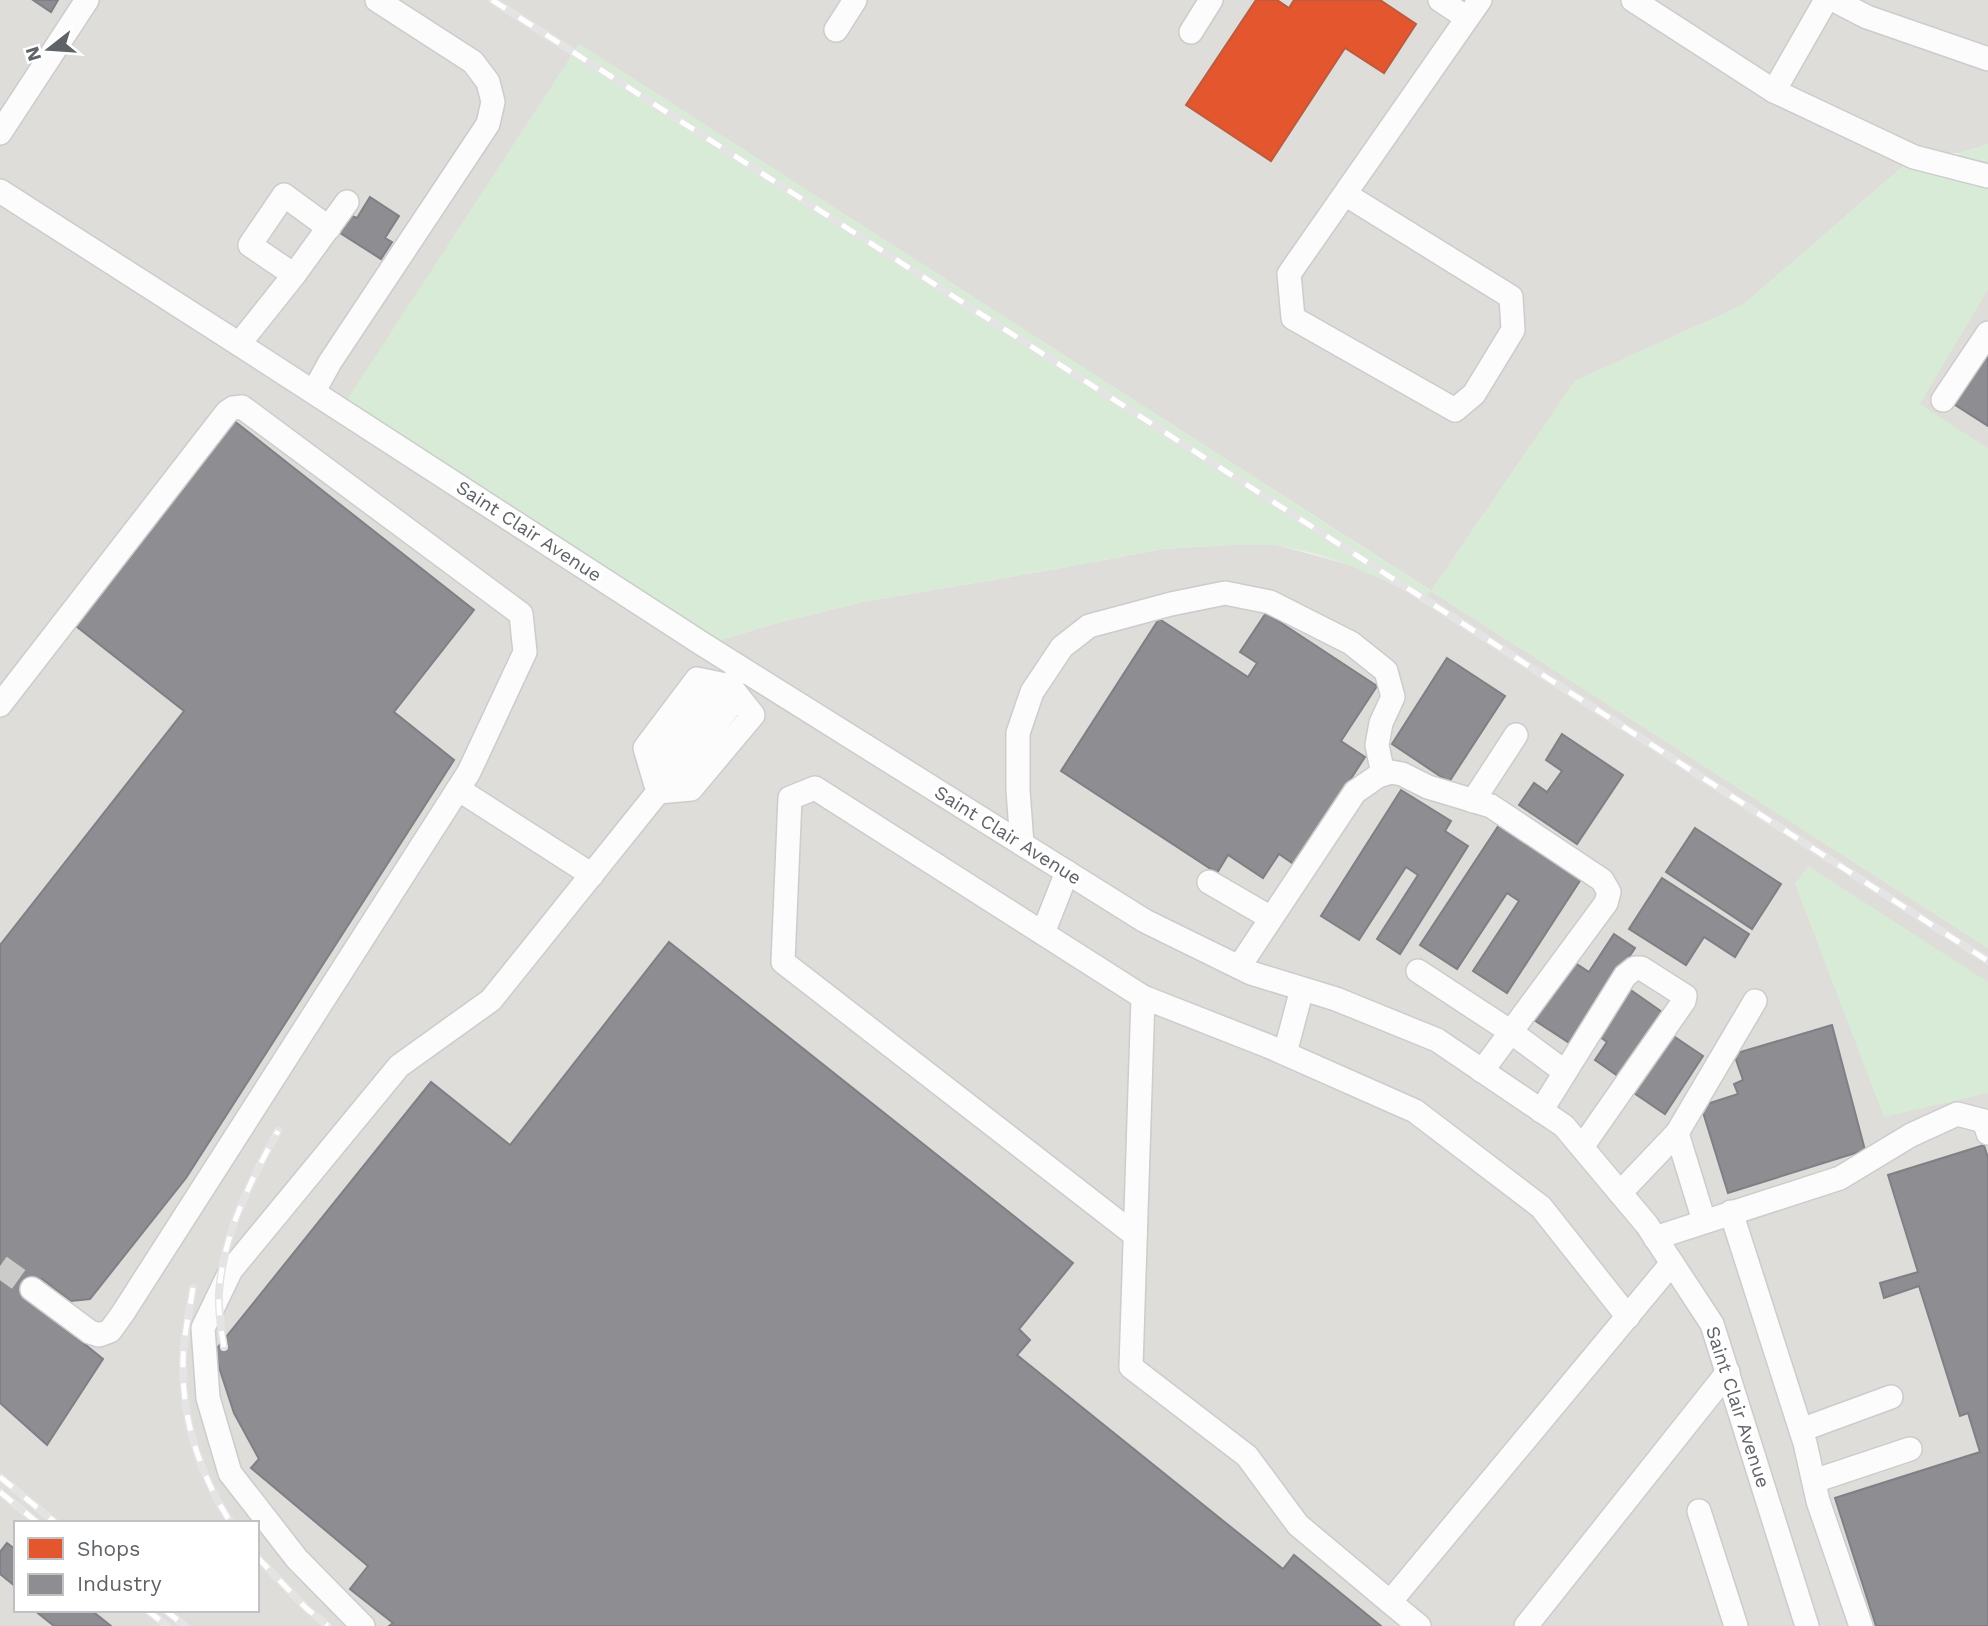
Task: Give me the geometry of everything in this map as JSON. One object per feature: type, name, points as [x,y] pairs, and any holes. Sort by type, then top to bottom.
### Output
[{"type":"street","points":[[0,133],[87,0]]},
{"type":"street","points":[[314,391],[330,362],[488,124],[493,102],[488,82],[473,62],[377,0]]},
{"type":"street","points":[[836,30],[855,0]]},
{"type":"street","points":[[1191,32],[1211,0]]},
{"type":"street","points":[[1345,194],[1511,297],[1513,330],[1474,394],[1455,410],[1293,318],[1289,274],[1474,9],[1440,0]]},
{"type":"street","points":[[1633,0],[1774,91],[1914,157],[1988,176]]},
{"type":"street","points":[[1774,91],[1826,0]]},
{"type":"street","points":[[1834,0],[1867,17],[1988,59]]},
{"type":"street","name":"Saint Clair Avenue","points":[[0,191],[314,391],[736,677],[1022,844],[1145,921],[1251,973],[1336,999],[1437,1040],[1564,1126],[1656,1238],[1712,1324],[1807,1626]]},
{"type":"street","points":[[294,275],[250,245],[284,195],[329,228]]},
{"type":"street","points":[[240,344],[347,202]]},
{"type":"street","points":[[1943,400],[1988,332]]},
{"type":"street","points":[[0,705],[227,412],[233,408],[242,407],[520,614],[524,652],[469,772],[110,1331],[99,1335],[90,1332],[32,1289]]},
{"type":"street","points":[[1022,844],[1018,733],[1032,692],[1062,647],[1089,626],[1225,593],[1270,601],[1351,643],[1386,671],[1394,697],[1381,723],[1377,745],[1383,774]]},
{"type":"street","points":[[363,1626],[297,1559],[230,1473],[208,1398],[203,1328],[231,1270],[399,1066],[491,1000],[658,792],[661,761],[715,691],[736,677],[752,715],[691,789],[658,792]]},
{"type":"street","points":[[1473,801],[1516,735]]},
{"type":"street","points":[[1239,967],[1354,792],[1391,772],[1402,774],[1428,787],[1491,806],[1602,880],[1608,892],[1606,903],[1482,1071]]},
{"type":"street","points":[[458,789],[592,875]]},
{"type":"street","points":[[1135,1235],[783,962],[790,797],[815,789],[1143,997],[1285,1053],[1415,1111],[1541,1207],[1628,1317]]},
{"type":"street","points":[[1043,933],[1067,872]]},
{"type":"street","points":[[1209,882],[1271,918]]},
{"type":"street","points":[[1541,1111],[1625,976],[1635,968],[1641,968],[1685,996],[1581,1147]]},
{"type":"street","points":[[1418,971],[1511,1032],[1565,1072]]},
{"type":"street","points":[[1285,1053],[1302,989]]},
{"type":"street","points":[[1143,997],[1131,1367],[1247,1456],[1298,1525],[1419,1626]]},
{"type":"street","points":[[1620,1193],[1677,1133],[1755,1001]]},
{"type":"street","points":[[1656,1238],[1840,1178],[1911,1135],[1957,1114],[1984,1121],[1988,1133]]},
{"type":"street","points":[[1677,1133],[1704,1221]]},
{"type":"street","points":[[1731,1212],[1801,1430],[1818,1501],[1861,1626]]},
{"type":"street","points":[[1390,1602],[1672,1264]]},
{"type":"street","points":[[1526,1626],[1728,1372]]},
{"type":"street","points":[[1801,1430],[1891,1396]]},
{"type":"street","points":[[1814,1481],[1910,1449]]},
{"type":"street","points":[[1699,1511],[1737,1626]]},
{"type":"shaded area","points":[[0,0],[1633,0],[1914,157],[1743,305],[1575,381],[1431,591],[1988,948],[1988,1626],[0,1626]],"holes":[[[579,44],[1430,590],[1424,598],[1350,565],[1277,545],[1163,549],[863,602],[781,622],[704,645]]]},
{"type":"shaded area","points":[[1643,0],[1988,0],[1988,144],[1960,153],[1917,153],[1713,46]]},
{"type":"shaded area","points":[[1988,289],[1988,449],[1919,404]]},
{"type":"green space","points":[[579,44],[1431,591],[1424,598],[1350,565],[1277,545],[1163,549],[863,602],[781,622],[704,645],[341,409]]},
{"type":"green space","points":[[1988,144],[1988,289],[1920,404],[1988,449],[1988,948],[1431,591],[1575,381],[1743,305],[1914,157],[1947,165],[1960,153]]},
{"type":"green space","points":[[1808,866],[1988,982],[1988,1093],[1884,1117],[1795,884]]},
{"type":"building: Shops","points":[[1256,0],[1277,0],[1289,8],[1294,0],[1380,0],[1416,24],[1384,73],[1345,48],[1271,161],[1186,105]]},
{"type":"building: Industry","points":[[33,0],[58,0],[51,12]]},
{"type":"building: Industry","points":[[370,197],[399,216],[385,238],[392,242],[381,259],[340,233],[352,216],[357,218]]},
{"type":"building: Industry","points":[[1988,341],[1988,426],[1949,401]]},
{"type":"building: Industry","points":[[233,420],[474,610],[394,712],[454,760],[186,1178],[90,1299],[71,1301],[42,1279],[25,1296],[103,1359],[47,1445],[0,1403],[0,945],[184,711],[76,626]]},
{"type":"building: Industry","points":[[1266,613],[1377,686],[1341,741],[1365,757],[1295,865],[1279,854],[1263,878],[1228,855],[1217,873],[1061,771],[1159,619],[1248,677],[1257,663],[1240,652]]},
{"type":"building: Industry","points":[[1447,658],[1505,696],[1449,782],[1392,744]]},
{"type":"building: Industry","points":[[1562,734],[1623,775],[1577,844],[1519,805],[1534,783],[1547,792],[1562,771],[1546,760]]},
{"type":"building: Industry","points":[[1401,790],[1451,821],[1445,831],[1468,846],[1400,954],[1377,939],[1418,875],[1406,867],[1359,940],[1321,916]]},
{"type":"building: Industry","points":[[1501,822],[1583,876],[1507,993],[1473,971],[1519,901],[1507,893],[1457,969],[1420,945]]},
{"type":"building: Industry","points":[[1695,828],[1781,884],[1752,929],[1666,872]]},
{"type":"building: Industry","points":[[1662,878],[1749,934],[1735,957],[1704,937],[1686,965],[1629,929]]},
{"type":"building: Industry","points":[[1614,934],[1635,948],[1571,1044],[1534,1020],[1572,961],[1589,972]]},
{"type":"building: Industry","points":[[669,942],[1073,1263],[1019,1329],[1030,1340],[1017,1355],[1283,1569],[1294,1555],[1381,1626],[389,1626],[393,1623],[350,1589],[368,1566],[251,1468],[259,1459],[234,1413],[214,1352],[431,1082],[510,1145]]},
{"type":"building: Industry","points":[[1625,986],[1662,1012],[1618,1076],[1595,1060],[1607,1042],[1593,1032]]},
{"type":"building: Industry","points":[[1832,1025],[1865,1150],[1728,1193],[1701,1106],[1738,1094],[1734,1084],[1743,1080],[1734,1054]]},
{"type":"building: Industry","points":[[1666,1031],[1703,1056],[1665,1114],[1628,1089]]},
{"type":"building: Industry","points":[[1984,1145],[1988,1158],[1988,1626],[1876,1626],[1835,1498],[1980,1452],[1968,1413],[1960,1416],[1919,1286],[1884,1298],[1880,1283],[1918,1272],[1888,1175]]},
{"type":"building: Industry","points":[[7,1543],[14,1548],[14,1585],[0,1574],[0,1552]]},
{"type":"building: Industry","points":[[36,1612],[94,1612],[111,1626],[54,1626]]},
{"type":"tunnel","points":[[0,1266],[32,1289]]},
{"type":"railway","points":[[492,0],[1988,961]]},
{"type":"railway","points":[[224,1347],[219,1300],[226,1250],[248,1189],[278,1131]]},
{"type":"railway","points":[[193,1288],[183,1354],[186,1405],[202,1466],[230,1521]]},
{"type":"railway","points":[[0,1477],[54,1521]]},
{"type":"railway","points":[[0,1492],[36,1521]]},
{"type":"railway","points":[[259,1559],[306,1608],[328,1626]]},
{"type":"railway","points":[[150,1612],[167,1626]]},
{"type":"railway","points":[[168,1612],[185,1626]]}]
